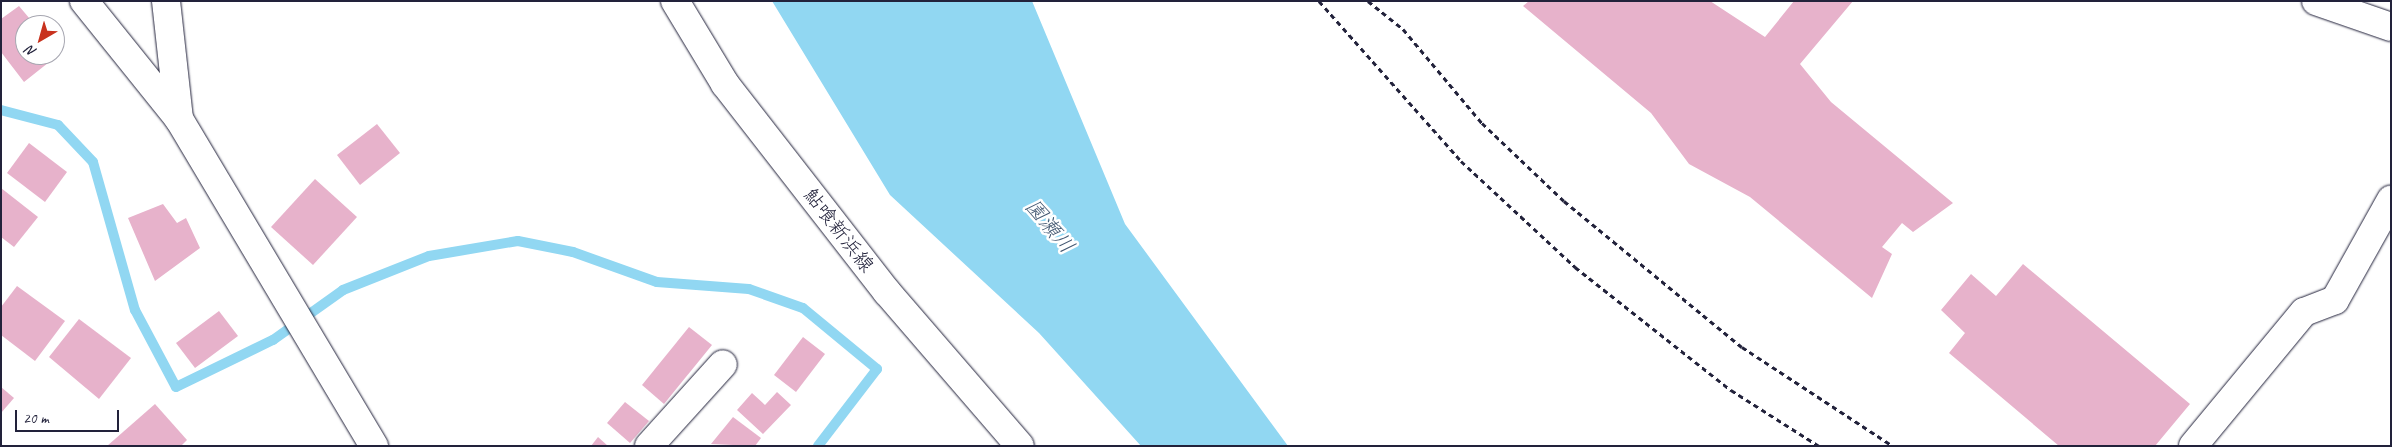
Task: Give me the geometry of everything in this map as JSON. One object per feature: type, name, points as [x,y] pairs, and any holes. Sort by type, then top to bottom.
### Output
[{"type":"street","points":[[84,1],[179,119],[374,446]]},
{"type":"street","points":[[166,1],[179,119]]},
{"type":"street","name":"鮎喰新浜線","points":[[675,1],[737,100],[887,292],[1020,446]]},
{"type":"street","points":[[2316,1],[2391,27]]},
{"type":"street","points":[[2193,446],[2304,312],[2335,300],[2391,200]]},
{"type":"street","points":[[649,446],[723,364]]},
{"type":"path","points":[[1319,1],[1461,161],[1575,267],[1730,390],[1819,446]]},
{"type":"path","points":[[1368,1],[1402,29],[1482,123],[1564,201],[1742,347],[1893,446]]},
{"type":"water","name":"園瀬川","points":[[772,1],[1032,1],[1125,224],[1288,446],[1141,446],[1039,333],[890,195]]},
{"type":"building","points":[[1529,1],[1710,1],[1765,37],[1794,1],[1853,1],[1800,64],[1831,102],[1953,203],[1913,232],[1902,223],[1882,247],[1892,254],[1872,298],[1750,197],[1689,164],[1651,113],[1523,6]]},
{"type":"building","points":[[19,6],[27,15],[15,15],[15,65],[45,65],[24,82],[1,52],[1,19]]},
{"type":"building","points":[[377,124],[400,153],[360,185],[337,155]]},
{"type":"building","points":[[29,143],[67,172],[45,202],[7,173]]},
{"type":"building","points":[[315,179],[357,217],[313,265],[271,227]]},
{"type":"building","points":[[1,188],[38,217],[14,247],[1,237]]},
{"type":"building","points":[[163,204],[177,223],[186,218],[200,248],[155,281],[128,218]]},
{"type":"building","points":[[2023,264],[2190,404],[2155,446],[2059,446],[1949,353],[1965,333],[1941,310],[1971,274],[1996,296]]},
{"type":"building","points":[[17,286],[65,321],[35,361],[1,335],[1,307]]},
{"type":"building","points":[[219,311],[238,336],[195,368],[176,343]]},
{"type":"building","points":[[79,319],[131,358],[99,399],[49,357]]},
{"type":"building","points":[[689,327],[712,345],[664,404],[642,385]]},
{"type":"building","points":[[803,337],[825,354],[796,392],[774,375]]},
{"type":"building","points":[[1,387],[14,398],[1,413]]},
{"type":"building","points":[[777,392],[791,405],[763,434],[737,410],[752,393],[765,405]]},
{"type":"building","points":[[625,402],[649,421],[630,443],[607,423]]},
{"type":"building","points":[[155,404],[187,440],[181,446],[107,446]]},
{"type":"building","points":[[733,417],[761,438],[755,446],[711,444]]},
{"type":"building","points":[[598,437],[608,446],[591,446]]},
{"type":"waterway","points":[[1,110],[58,125],[93,162],[135,310],[176,387],[273,340],[343,290],[429,256],[518,241],[573,252],[657,282],[749,289],[803,308],[877,369],[818,446]]}]
